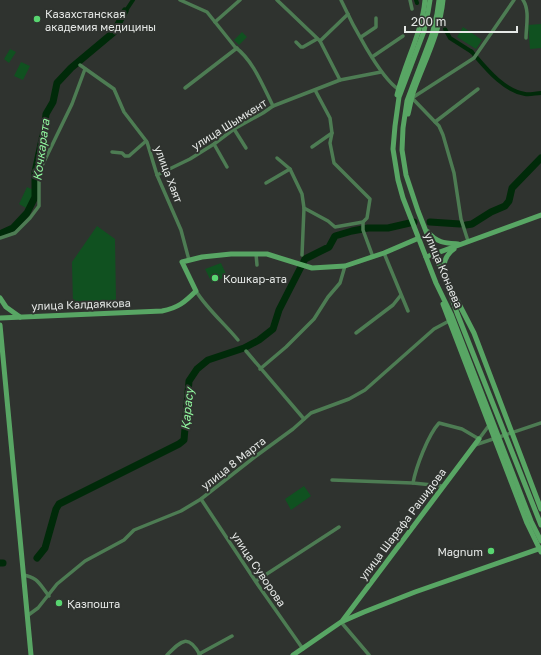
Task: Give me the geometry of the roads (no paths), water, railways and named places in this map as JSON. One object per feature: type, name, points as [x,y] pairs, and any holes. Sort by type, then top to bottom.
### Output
[{"type":"main road","points":[[394,138],[392,129],[393,112],[398,89],[419,30],[425,0]]},
{"type":"main road","name":"улица Конаева","points":[[430,0],[424,31],[399,97],[394,138],[394,161],[398,180],[403,198],[436,283],[451,314],[500,436],[541,525]]},
{"type":"main road","name":"улица Конаева","points":[[439,0],[432,34],[409,94],[404,122],[402,150],[406,175],[446,280],[531,521],[541,541]]},
{"type":"main road","points":[[402,150],[405,144],[408,114],[412,98],[438,30],[442,15],[443,0]]},
{"type":"main road","points":[[432,34],[438,30]]},
{"type":"main road","points":[[395,120],[404,122]]},
{"type":"main road","points":[[426,257],[541,215]]},
{"type":"main road","points":[[425,228],[433,238],[438,241],[461,244]]},
{"type":"main road","points":[[196,291],[182,262],[202,257],[231,254],[267,254],[312,268],[345,266],[384,253],[419,238]]},
{"type":"main road","points":[[446,280],[443,268],[447,255],[450,251],[461,244]]},
{"type":"main road","name":"улица Конаева","points":[[446,280],[474,333],[541,508]]},
{"type":"main road","points":[[436,283],[449,321],[490,424],[500,436],[527,523],[540,549]]},
{"type":"main road","name":"улица Калдаякова","points":[[0,318],[162,311],[177,308],[196,291]]},
{"type":"main road","points":[[0,298],[6,307],[20,316]]},
{"type":"main road","points":[[0,325],[19,520],[30,655]]},
{"type":"main road","name":"улица Шарафа Рашидова","points":[[341,622],[442,486],[479,439]]},
{"type":"main road","name":"улица Шарафа Рашидова","points":[[293,655],[341,622],[415,592],[540,549]]},
{"type":"street","points":[[180,0],[207,12],[241,51],[254,70],[273,106]]},
{"type":"street","points":[[215,22],[240,0]]},
{"type":"street","points":[[277,0],[319,40],[340,80]]},
{"type":"street","points":[[347,0],[342,2],[372,57],[381,72],[392,85],[398,89]]},
{"type":"street","points":[[410,0],[412,9]]},
{"type":"street","points":[[468,241],[461,219],[454,173],[443,135],[439,126],[412,98],[476,56],[482,44],[514,0]]},
{"type":"street","points":[[523,0],[526,4],[526,38]]},
{"type":"street","points":[[296,42],[303,47],[319,40],[348,14]]},
{"type":"street","points":[[361,37],[376,27],[376,18]]},
{"type":"street","points":[[372,57],[403,36]]},
{"type":"street","points":[[185,88],[237,48]]},
{"type":"street","name":"улица Хаят","points":[[80,65],[114,89],[124,112],[146,141],[157,175],[181,230],[189,260]]},
{"type":"street","points":[[0,238],[15,233],[30,218],[39,206],[39,172],[72,104],[85,69]]},
{"type":"street","name":"улица Шымкент","points":[[157,175],[190,159],[234,129],[273,106],[340,80],[381,72]]},
{"type":"street","points":[[435,122],[478,89]]},
{"type":"street","points":[[304,208],[328,221],[335,227],[363,222],[367,218],[370,199],[334,163],[330,143],[332,133],[330,118],[315,90]]},
{"type":"street","points":[[234,129],[246,148]]},
{"type":"street","points":[[312,147],[332,133]]},
{"type":"street","points":[[112,152],[122,153],[125,156],[129,156],[146,141]]},
{"type":"street","points":[[214,144],[227,167]]},
{"type":"street","points":[[277,158],[290,169],[302,194],[304,208],[302,255]]},
{"type":"street","points":[[266,183],[290,169]]},
{"type":"street","points":[[363,222],[363,229],[373,257]]},
{"type":"street","points":[[384,253],[408,312]]},
{"type":"street","points":[[256,254],[257,265]]},
{"type":"street","points":[[260,369],[286,347],[314,319],[328,297],[340,283],[345,266]]},
{"type":"street","points":[[196,291],[238,340]]},
{"type":"street","points":[[356,333],[393,305],[401,295]]},
{"type":"street","name":"улица 8 Марта","points":[[27,616],[38,608],[57,584],[85,561],[124,540],[134,530],[181,511],[201,499],[293,429],[311,412],[348,399],[365,390],[434,329],[449,321]]},
{"type":"street","points":[[246,351],[304,419]]},
{"type":"street","points":[[413,483],[419,459],[439,423],[462,429],[479,439],[490,424]]},
{"type":"street","points":[[474,445],[541,423]]},
{"type":"street","points":[[332,480],[413,483],[442,486]]},
{"type":"street","name":"улица Суворова","points":[[201,499],[302,649]]},
{"type":"street","points":[[256,581],[339,527]]},
{"type":"street","points":[[23,575],[36,578],[49,596]]},
{"type":"street","points":[[341,622],[369,655]]},
{"type":"street","points":[[166,655],[184,641],[189,641],[193,644],[199,654],[232,636]]},
{"type":"waterway","points":[[125,12],[133,0]]},
{"type":"waterway","name":"Кочкарата","points":[[2,233],[13,228],[27,213],[35,197],[35,172],[46,114],[53,102],[57,83],[71,68],[114,32],[125,11]]},
{"type":"waterway","name":"Кошкар-ата","points":[[445,29],[450,38],[472,52]]},
{"type":"waterway","name":"Кошкар-ата","points":[[471,51],[488,71],[509,88],[525,94],[541,93]]},
{"type":"waterway","name":"Қарасу","points":[[466,225],[472,224],[491,212],[505,206],[509,201],[512,188],[541,158]]},
{"type":"waterway","name":"Қарасу","points":[[37,558],[45,548],[56,509],[59,504],[179,444],[184,440],[189,381],[197,369],[208,360],[244,348],[259,340],[273,329],[279,310],[305,259],[329,247],[335,236],[368,228],[388,228],[414,222]]},
{"type":"waterway","name":"Қарасу","points":[[430,222],[460,224]]},
{"type":"place","name":"Казахстанская академия медицины","points":[[37,19]]},
{"type":"place","name":"Кошкар-ата","points":[[215,278]]},
{"type":"place","name":"Magnum","points":[[491,551]]},
{"type":"place","name":"Қазпошта","points":[[59,603]]}]
